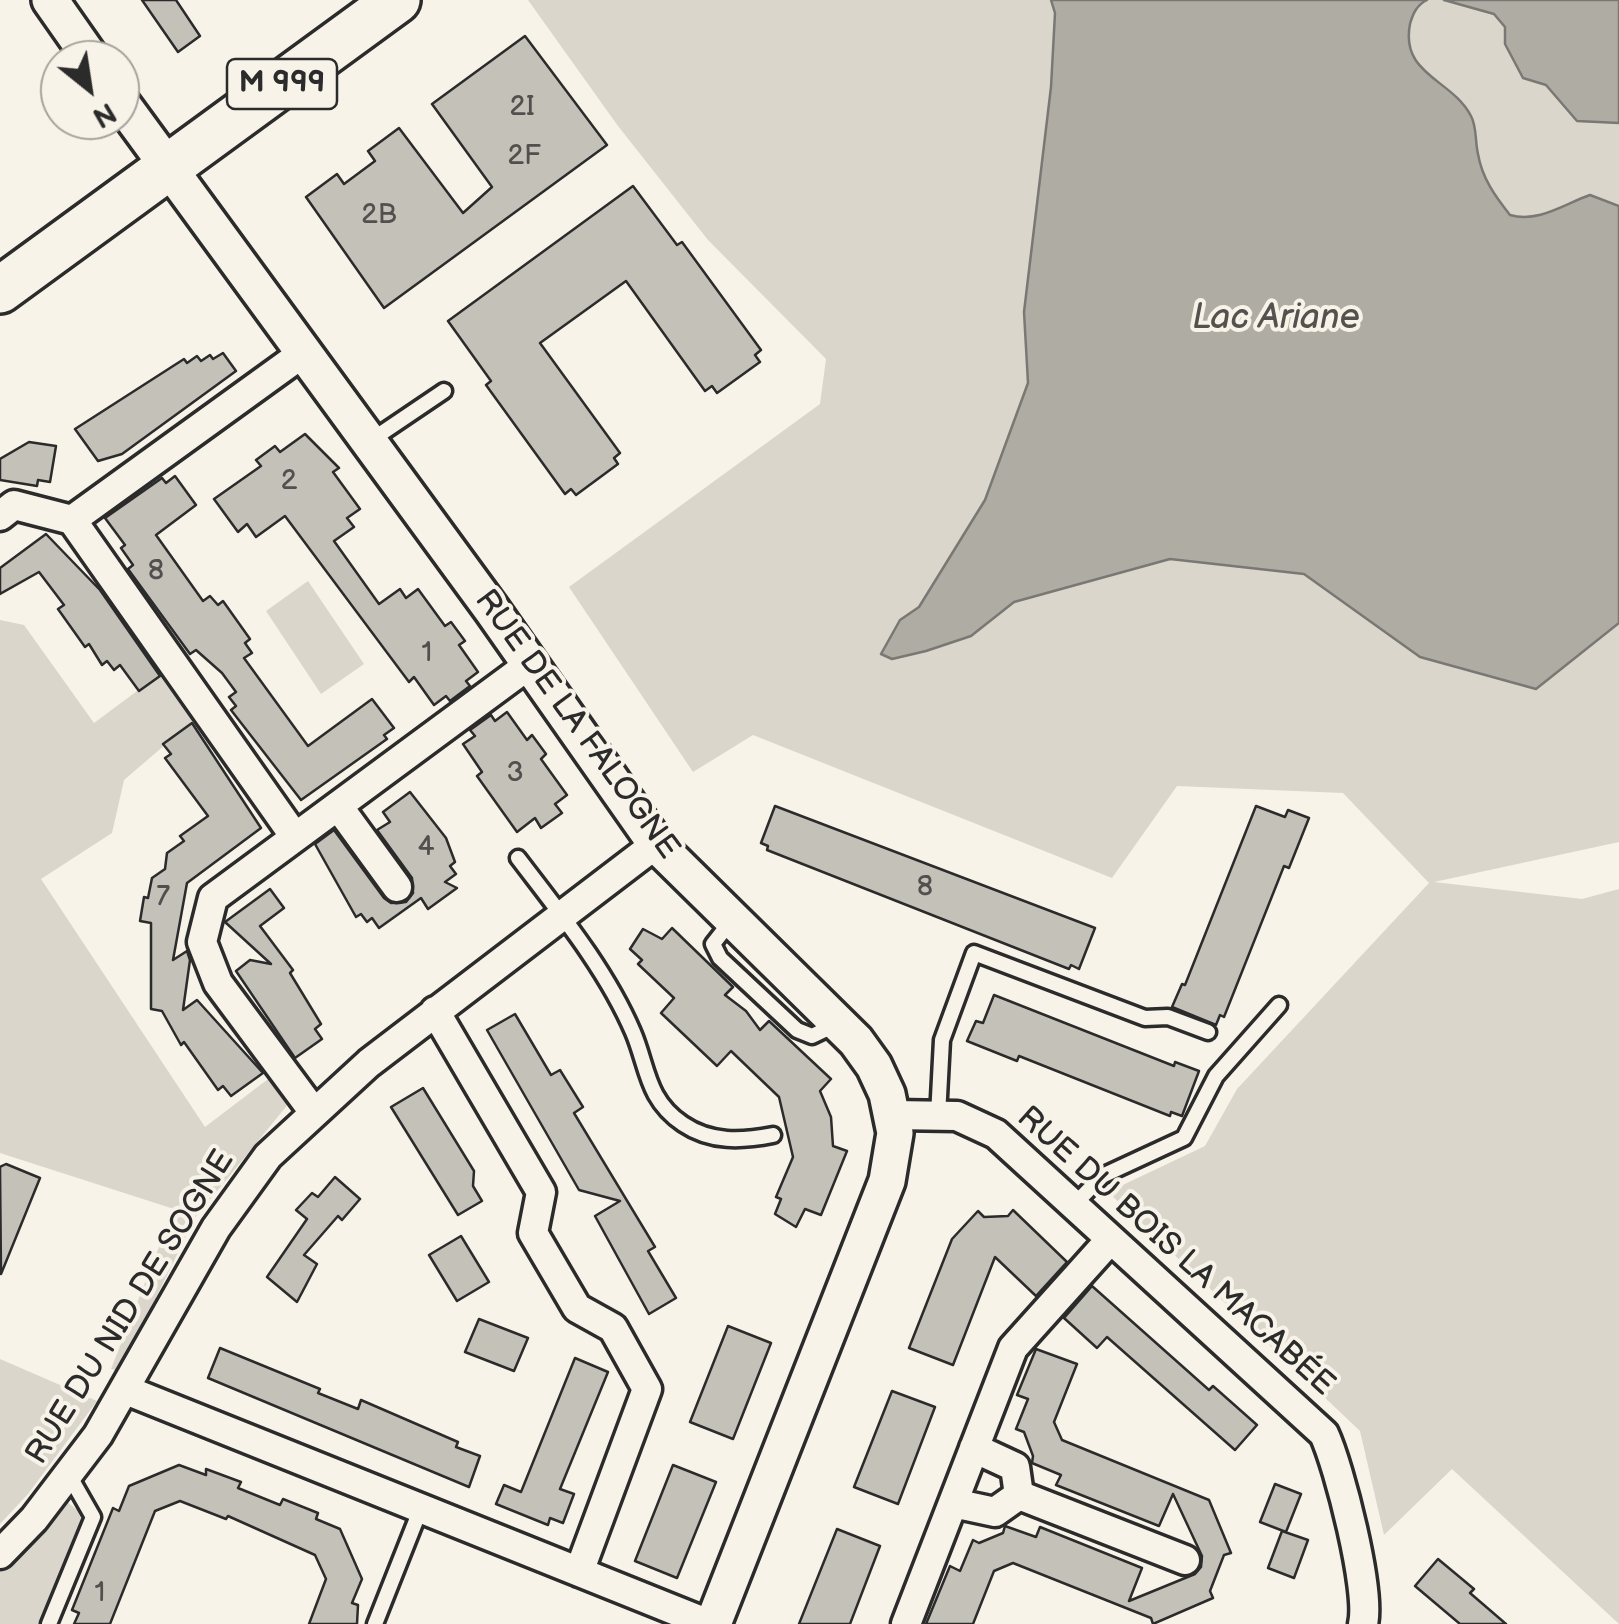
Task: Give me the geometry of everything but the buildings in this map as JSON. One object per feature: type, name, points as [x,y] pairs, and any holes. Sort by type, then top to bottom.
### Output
[{"type":"main road","name":"M 999","points":[[0,290],[397,0]]},
{"type":"street","points":[[50,0],[78,40]]},
{"type":"street","name":"RUE DE LA FALOGNE","points":[[140,130],[370,442],[656,844],[837,1023],[874,1066],[893,1116],[895,1133],[887,1180],[711,1624]]},
{"type":"street","points":[[72,520],[304,353]]},
{"type":"street","points":[[0,516],[14,505],[72,520],[296,836]]},
{"type":"street","points":[[313,1111],[218,984],[202,942],[213,898],[530,664]]},
{"type":"street","points":[[338,806],[397,887]]},
{"type":"street","name":"RUE DU NID DE SOGNE","points":[[0,1554],[69,1475],[126,1390],[225,1212],[268,1156],[313,1111],[435,1011],[656,844]]},
{"type":"street","points":[[435,1011],[540,1192],[533,1233],[576,1308],[613,1328],[647,1390],[579,1572]]},
{"type":"street","name":"RUE DU BOIS LA MACABÉE","points":[[893,1116],[957,1116],[996,1134],[1324,1434],[1336,1459],[1371,1620]]},
{"type":"street","points":[[906,1624],[1013,1348],[1110,1240]]},
{"type":"street","points":[[126,1390],[711,1624]]},
{"type":"street","points":[[974,1448],[1015,1467],[1019,1495]]},
{"type":"street","points":[[953,1503],[995,1512],[1019,1495]]},
{"type":"street","points":[[1019,1495],[1185,1560]]},
{"type":"lane","points":[[370,442],[444,391]]},
{"type":"lane","points":[[518,858],[561,914],[634,1034],[640,1064],[674,1117],[713,1138],[744,1140],[772,1135]]},
{"type":"lane","points":[[938,1116],[942,1040],[974,952],[1144,1018],[1168,1017],[1208,1032]]},
{"type":"lane","points":[[1073,1206],[1102,1176],[1184,1138],[1216,1076],[1279,1005]]},
{"type":"lane","points":[[49,1624],[93,1517],[69,1475]]},
{"type":"lane","points":[[376,1624],[421,1508]]},
{"type":"shaded area","points":[[528,0],[1619,0],[1619,842],[1434,882],[1582,899],[1619,889],[1619,1624],[1452,1469],[1384,1535],[1360,1431],[1108,1192],[1205,1146],[1237,1089],[1429,883],[1343,793],[1177,786],[1112,878],[753,735],[693,772],[569,587],[820,404],[826,359],[708,240],[618,126]]},
{"type":"shaded area","points":[[308,581],[364,664],[321,694],[266,611]]},
{"type":"shaded area","points":[[0,620],[24,625],[94,723],[164,671],[201,714],[124,780],[112,833],[41,879],[205,1127],[276,1073],[294,1097],[195,1218],[120,1371],[111,1369],[174,1209],[0,1153]]},
{"type":"shaded area","points":[[0,1359],[97,1401],[28,1494],[0,1524]]},
{"type":"shaded area","points":[[66,1501],[85,1516],[41,1624],[0,1624],[0,1572]]},
{"type":"water","name":"Lac Ariane","points":[[1051,0],[1427,0],[1416,10],[1410,24],[1413,55],[1471,116],[1483,171],[1510,215],[1541,215],[1590,195],[1619,206],[1619,623],[1536,689],[1420,657],[1304,574],[1170,559],[1014,602],[971,636],[926,651],[892,659],[881,654],[900,620],[919,607],[985,500],[1028,383],[1024,312],[1051,87],[1055,13]]},
{"type":"water","points":[[1444,0],[1619,0],[1619,123],[1577,121],[1546,85],[1523,78],[1505,44],[1505,27],[1494,14]]}]
